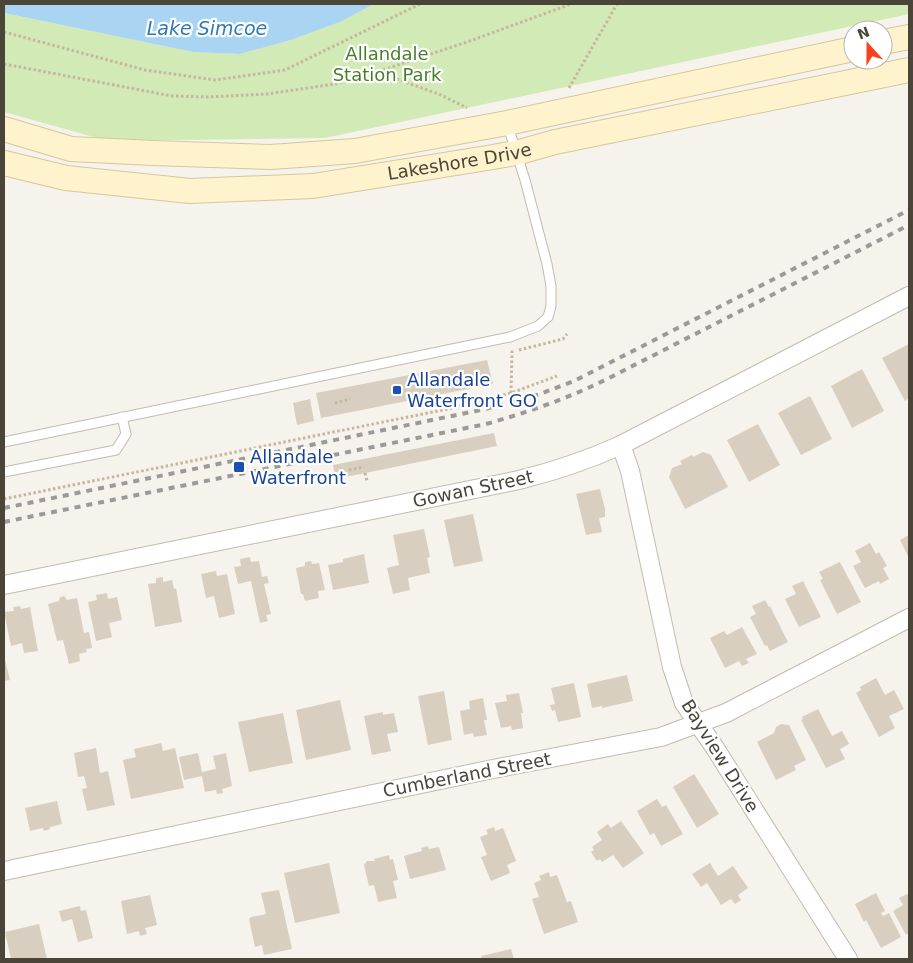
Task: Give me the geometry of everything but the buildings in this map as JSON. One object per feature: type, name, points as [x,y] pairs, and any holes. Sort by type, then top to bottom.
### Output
[{"type":"main road","points":[[893,40],[909,37]]},
{"type":"main road","name":"Lakeshore Drive","points":[[4,129],[71,149],[271,157],[355,151],[507,123],[843,51]]},
{"type":"main road","name":"Lakeshore Drive","points":[[4,164],[66,178],[190,191],[313,186],[516,153],[555,142],[909,70]]},
{"type":"street","name":"Gowan Street","points":[[4,585],[519,480],[570,466],[622,445],[909,296]]},
{"type":"street","name":"Bayview Drive","points":[[622,445],[630,471],[674,675],[684,702],[848,959]]},
{"type":"street","name":"Cumberland Street","points":[[4,871],[493,769],[661,737],[726,713],[909,618]]},
{"type":"lane","points":[[4,442],[510,337],[538,326],[548,317],[551,306],[551,286],[528,189],[507,123]]},
{"type":"lane","points":[[4,472],[116,450],[126,434],[122,417]]},
{"type":"path","points":[[4,32],[145,70],[216,80],[285,70],[420,4]]},
{"type":"path","points":[[4,64],[172,96],[208,97],[267,94],[335,84],[377,72],[468,42],[571,4]]},
{"type":"path","points":[[567,92],[617,4]]},
{"type":"path","points":[[377,72],[441,95],[467,108],[469,114]]},
{"type":"path","points":[[511,393],[512,352],[563,340],[567,334]]},
{"type":"path","points":[[4,499],[462,406],[511,393],[558,376]]},
{"type":"path","points":[[335,403],[350,399]]},
{"type":"path","points":[[349,470],[364,467]]},
{"type":"path","points":[[365,473],[367,481]]},
{"type":"green space","name":"Allandale Station Park","points":[[374,4],[909,4],[909,14],[881,20],[843,20],[843,28],[325,138],[108,141],[4,112],[4,13],[193,52],[240,54],[291,40],[340,22]]},
{"type":"water","name":"Lake Simcoe","points":[[4,4],[374,4],[340,22],[291,40],[240,54],[193,52],[4,13]]},
{"type":"railway","points":[[4,508],[476,411],[540,394],[574,381],[909,210]]},
{"type":"railway","points":[[4,522],[486,424],[518,415],[564,398],[609,378],[909,225]]},
{"type":"place","name":"Allandale Waterfront GO","points":[[397,390]]},
{"type":"place","name":"Allandale Waterfront","points":[[239,467]]}]
